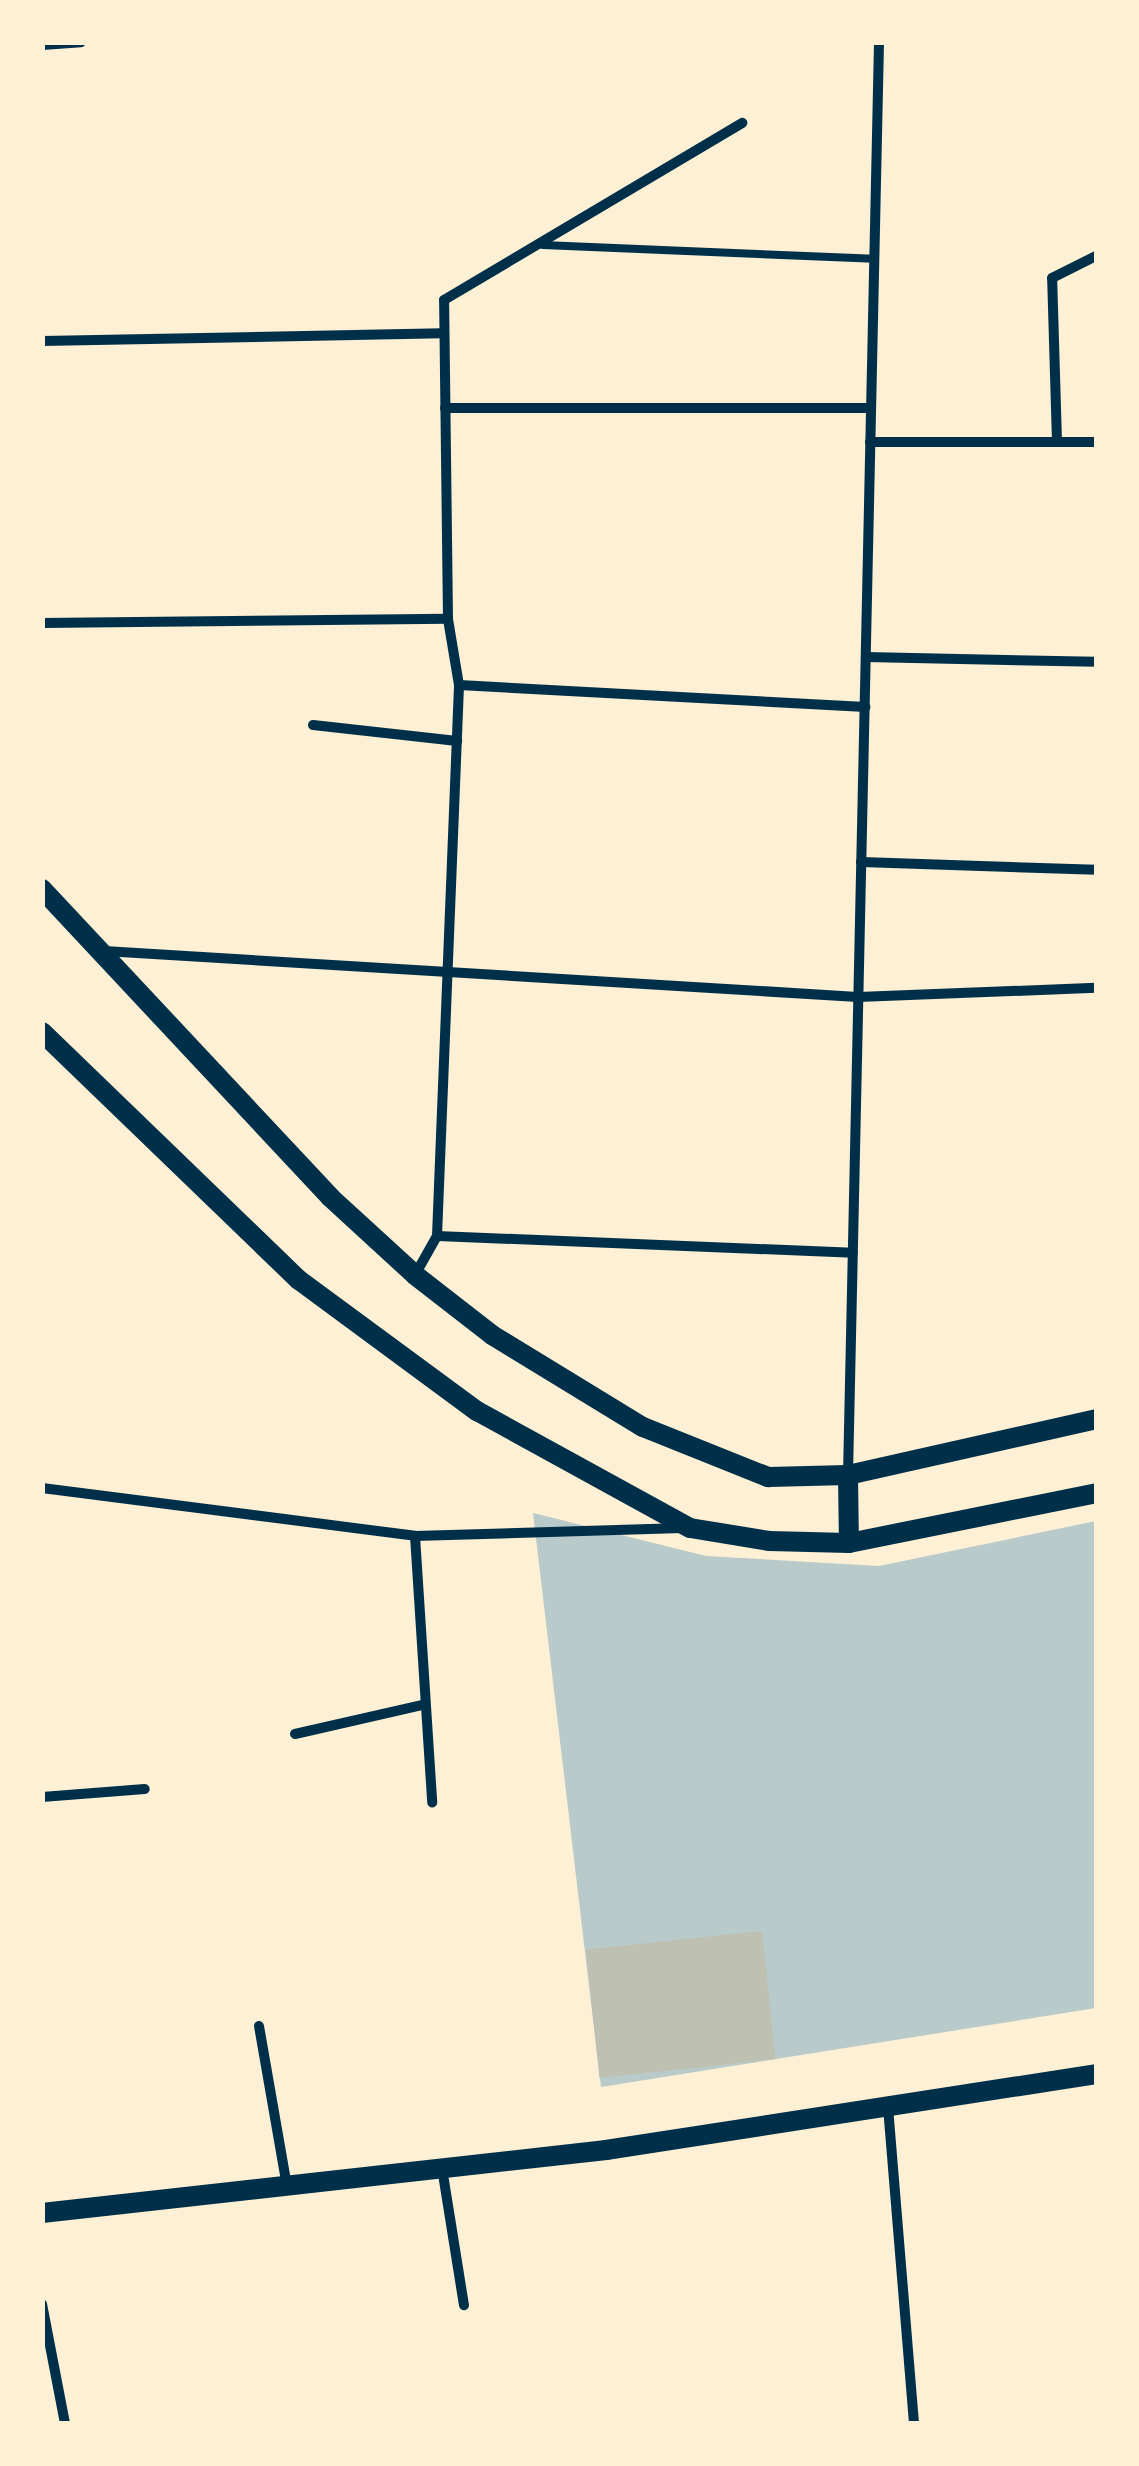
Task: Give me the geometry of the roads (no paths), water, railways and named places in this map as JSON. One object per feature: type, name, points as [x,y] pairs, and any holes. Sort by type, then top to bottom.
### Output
[{"type":"main road","points":[[42,888],[330,1197],[415,1276],[492,1335],[643,1426],[768,1477],[848,1475],[1096,1419]]},
{"type":"main road","points":[[42,1032],[299,1280],[476,1412],[690,1528],[769,1541],[850,1543],[1096,1493]]},
{"type":"main road","points":[[848,1475],[850,1543]]},
{"type":"main road","points":[[42,2213],[442,2168],[888,2107],[1096,2074]]},
{"type":"street","points":[[42,45],[81,42]]},
{"type":"street","points":[[848,1475],[879,42]]},
{"type":"street","points":[[415,1276],[438,1236],[460,685],[448,620],[444,300],[544,245],[742,124]]},
{"type":"street","points":[[1058,442],[1052,278],[1096,256]]},
{"type":"street","points":[[42,341],[442,333]]},
{"type":"street","points":[[445,408],[871,408]]},
{"type":"street","points":[[870,442],[1096,442]]},
{"type":"street","points":[[42,623],[448,620]]},
{"type":"street","points":[[866,657],[1096,662]]},
{"type":"street","points":[[460,685],[865,707]]},
{"type":"street","points":[[313,725],[457,741]]},
{"type":"street","points":[[861,862],[1096,870]]},
{"type":"street","points":[[98,950],[858,997],[1096,988]]},
{"type":"street","points":[[438,1236],[854,1253]]},
{"type":"street","points":[[42,1488],[192,1512],[415,1536],[690,1528]]},
{"type":"street","points":[[415,1536],[432,1802]]},
{"type":"street","points":[[295,1734],[423,1706]]},
{"type":"street","points":[[42,1798],[145,1788]]},
{"type":"street","points":[[260,2026],[287,2186]]},
{"type":"street","points":[[888,2107],[914,2424]]},
{"type":"street","points":[[442,2168],[464,2305]]},
{"type":"street","points":[[42,2304],[64,2424]]},
{"type":"lane","points":[[544,245],[874,260]]}]
